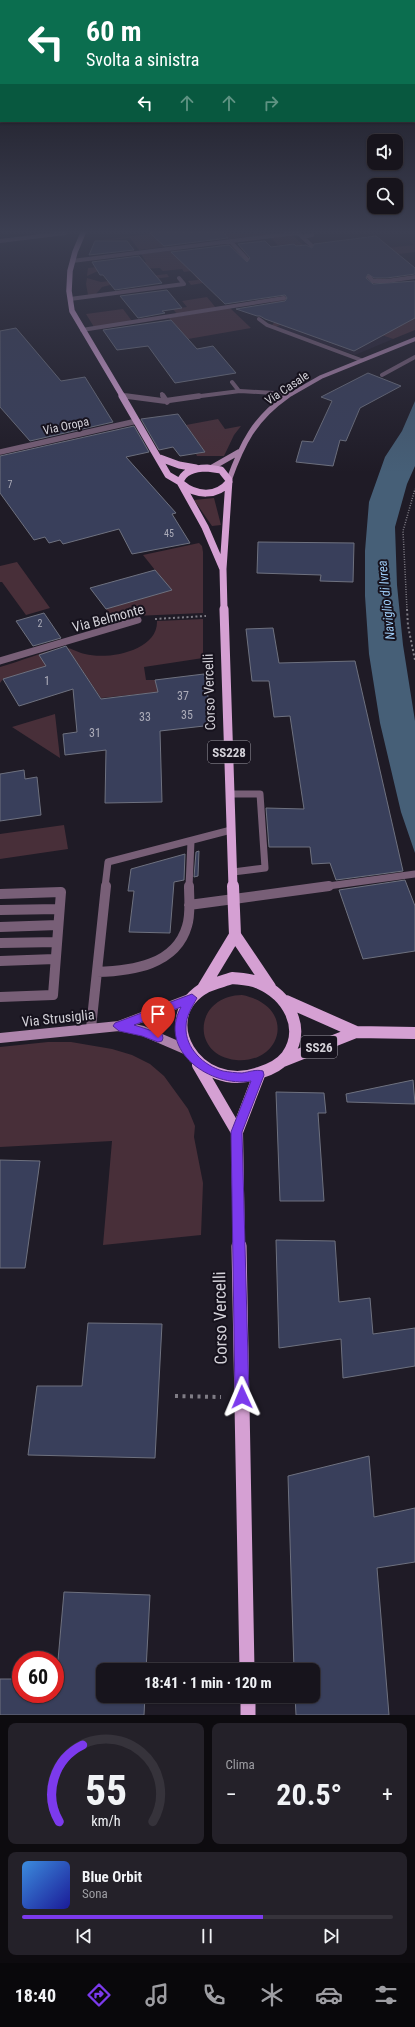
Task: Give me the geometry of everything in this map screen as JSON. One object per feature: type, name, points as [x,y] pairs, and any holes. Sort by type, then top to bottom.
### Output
[{"type":"main road","name":"Corso Vercelli","points":[[73,313],[160,458],[168,475],[181,483],[205,527],[223,569]]},
{"type":"main road","name":"Via Casale","points":[[229,481],[239,452],[256,423],[291,394],[331,373],[415,339]]},
{"type":"main road","points":[[211,468],[239,452]]},
{"type":"main road","points":[[160,458],[180,465],[198,468],[211,468],[222,471],[227,475],[229,481],[224,488],[207,493],[193,491],[181,483],[181,477],[185,473],[198,468]]},
{"type":"main road","name":"Corso Vercelli","points":[[229,481],[223,569],[234,935]]},
{"type":"main road","points":[[234,935],[270,987],[286,1001],[294,1017],[296,1030],[291,1048],[281,1062],[272,1069],[259,1075],[242,1078],[211,1072],[196,1061],[187,1050],[182,1036],[181,1027],[184,1011],[192,998],[203,988],[234,935]]},
{"type":"main road","points":[[203,988],[232,978],[258,982],[270,987]]},
{"type":"main road","name":"Via Strusiglia","points":[[119,1026],[192,998]]},
{"type":"main road","name":"SS26","points":[[286,1001],[356,1032]]},
{"type":"main road","name":"Via Strusiglia","points":[[0,1038],[119,1026],[143,1031],[187,1050]]},
{"type":"main road","name":"SS26","points":[[281,1062],[356,1032],[415,1032]]},
{"type":"main road","name":"Corso Vercelli","points":[[196,1061],[237,1132]]},
{"type":"main road","name":"Corso Vercelli","points":[[247,1663],[237,1132],[259,1075]]},
{"type":"main road","points":[[248,1703],[248,1715]]},
{"type":"street","points":[[82,330],[189,313]]},
{"type":"street","points":[[259,319],[267,325],[361,360]]},
{"type":"street","points":[[382,375],[415,357]]},
{"type":"street","points":[[232,382],[239,391]]},
{"type":"street","points":[[121,394],[138,400],[167,402],[239,391],[291,394]]},
{"type":"street","points":[[162,394],[167,402]]},
{"type":"street","name":"Via Oropa","points":[[0,452],[137,421]]},
{"type":"street","name":"Via Belmonte","points":[[0,662],[138,620]]},
{"type":"street","points":[[230,794],[260,794],[265,868],[233,872]]},
{"type":"street","points":[[91,1028],[108,862],[231,830]]},
{"type":"street","points":[[97,972],[136,968],[155,962],[176,949],[186,933],[189,905],[191,841]]},
{"type":"street","points":[[189,905],[414,874]]},
{"type":"street","points":[[0,894],[61,892],[53,995],[0,997]]},
{"type":"street","points":[[0,910],[59,909]]},
{"type":"street","points":[[0,926],[58,925]]},
{"type":"street","points":[[0,944],[56,942]]},
{"type":"street","points":[[0,961],[55,959]]},
{"type":"path","points":[[415,488],[403,531],[408,626],[415,660]]},
{"type":"path","name":"Via Belmonte","points":[[138,620],[224,615]]},
{"type":"path","points":[[175,1396],[242,1397]]},
{"type":"shaded area","points":[[126,313],[132,321],[94,327],[86,314]]},
{"type":"shaded area","points":[[199,313],[235,313],[251,328],[188,339],[169,318]]},
{"type":"shaded area","points":[[283,313],[304,313],[276,327],[272,325]]},
{"type":"shaded area","points":[[304,313],[319,313],[393,339],[355,355],[276,327]]},
{"type":"shaded area","points":[[319,313],[409,313],[415,317],[415,330],[393,339]]},
{"type":"shaded area","points":[[218,419],[225,429],[241,426],[234,435],[224,456],[197,456],[196,454],[205,452],[186,425]]},
{"type":"shaded area","points":[[214,498],[221,525],[212,526],[194,500]]},
{"type":"shaded area","points":[[199,543],[202,546],[203,552],[203,613],[112,617],[106,609],[171,590],[143,555]]},
{"type":"shaded area","points":[[17,562],[50,608],[26,615],[2,582],[0,582],[0,566]]},
{"type":"shaded area","points":[[203,619],[203,658],[144,667],[146,680],[155,680],[158,692],[101,698],[74,658],[3,679],[0,683],[0,667],[41,654],[67,648],[95,656],[118,654],[130,651],[149,640],[155,631],[157,621]]},
{"type":"shaded area","points":[[55,714],[60,758],[12,727]]},
{"type":"shaded area","points":[[64,825],[68,849],[0,859],[0,834]]},
{"type":"shaded area","points":[[242,995],[259,1001],[271,1010],[277,1021],[277,1033],[273,1044],[264,1053],[252,1059],[236,1060],[221,1056],[211,1048],[205,1038],[204,1026],[207,1015],[214,1005],[226,998]]},
{"type":"shaded area","points":[[48,1042],[71,1042],[112,1049],[132,1055],[150,1064],[164,1076],[188,1109],[195,1126],[194,1137],[203,1183],[201,1235],[103,1245],[112,1141],[0,1147],[0,1047]]},
{"type":"water","name":"Naviglio di Ivrea","points":[[415,401],[415,466],[407,484],[395,527],[397,585],[403,645],[415,721],[415,853],[401,812],[380,723],[369,654],[365,596],[365,551],[369,502],[385,457],[402,431]]},
{"type":"building","points":[[134,313],[165,313],[138,318]]},
{"type":"building","points":[[248,313],[415,313],[415,318],[354,351]]},
{"type":"building","points":[[171,320],[197,349],[213,346],[236,373],[175,383],[148,346],[117,350],[103,330]]},
{"type":"building","points":[[16,328],[61,381],[85,377],[113,422],[30,441],[0,407],[0,331]]},
{"type":"building","points":[[368,373],[401,386],[360,408],[346,441],[340,440],[333,466],[296,462],[302,441],[313,442],[332,401],[321,397]]},
{"type":"building","points":[[178,414],[205,452],[180,456],[173,447],[159,450],[141,419]]},
{"type":"building","points":[[134,426],[149,452],[126,457],[176,513],[172,514],[190,543],[132,554],[119,529],[63,544],[60,540],[49,543],[45,537],[34,540],[0,493],[0,456]]},
{"type":"building","points":[[258,542],[354,543],[353,582],[320,581],[321,575],[257,573]]},
{"type":"building","points":[[155,570],[172,590],[106,609],[90,588]]},
{"type":"building","points":[[44,613],[61,638],[33,646],[16,621]]},
{"type":"building","points":[[273,628],[279,663],[355,661],[403,871],[336,880],[330,863],[312,864],[310,847],[269,847],[266,808],[304,809],[290,716],[274,717],[269,681],[252,681],[246,629]]},
{"type":"building","points":[[66,646],[101,699],[158,692],[155,680],[204,674],[213,725],[160,731],[162,802],[105,803],[106,750],[65,755],[63,734],[77,732],[73,689],[19,706],[3,679],[46,666],[39,655]]},
{"type":"building","points":[[24,770],[25,779],[37,777],[41,815],[0,821],[0,774]]},
{"type":"building","points":[[199,851],[198,876],[194,877],[196,852]]},
{"type":"building","points":[[185,854],[184,880],[174,882],[170,933],[129,932],[134,891],[128,891],[131,869]]},
{"type":"building","points":[[405,880],[415,906],[415,951],[363,959],[339,890]]},
{"type":"building","points":[[413,1080],[415,1104],[347,1102],[346,1094]]},
{"type":"building","points":[[276,1092],[324,1093],[326,1113],[318,1113],[324,1201],[280,1201]]},
{"type":"building","points":[[0,1160],[40,1161],[25,1268],[0,1268]]},
{"type":"building","points":[[276,1240],[335,1241],[339,1302],[370,1298],[373,1334],[415,1328],[415,1366],[343,1378],[341,1339],[279,1348]]},
{"type":"building","points":[[88,1323],[162,1324],[155,1458],[28,1455],[37,1386],[82,1386]]},
{"type":"building","points":[[369,1456],[374,1517],[415,1508],[415,1562],[377,1568],[389,1715],[296,1715],[295,1703],[320,1703],[320,1663],[294,1663],[288,1476]]},
{"type":"building","points":[[64,1592],[150,1595],[146,1663],[96,1663],[96,1703],[145,1703],[144,1715],[0,1715],[0,1679],[12,1679],[12,1703],[64,1703],[64,1651],[59,1651]]},
{"type":"route","points":[[158,1038],[143,1031],[119,1026],[192,998],[184,1011],[181,1027],[184,1042],[192,1057],[211,1072],[222,1075],[242,1078],[259,1075],[237,1132],[242,1397]]}]
